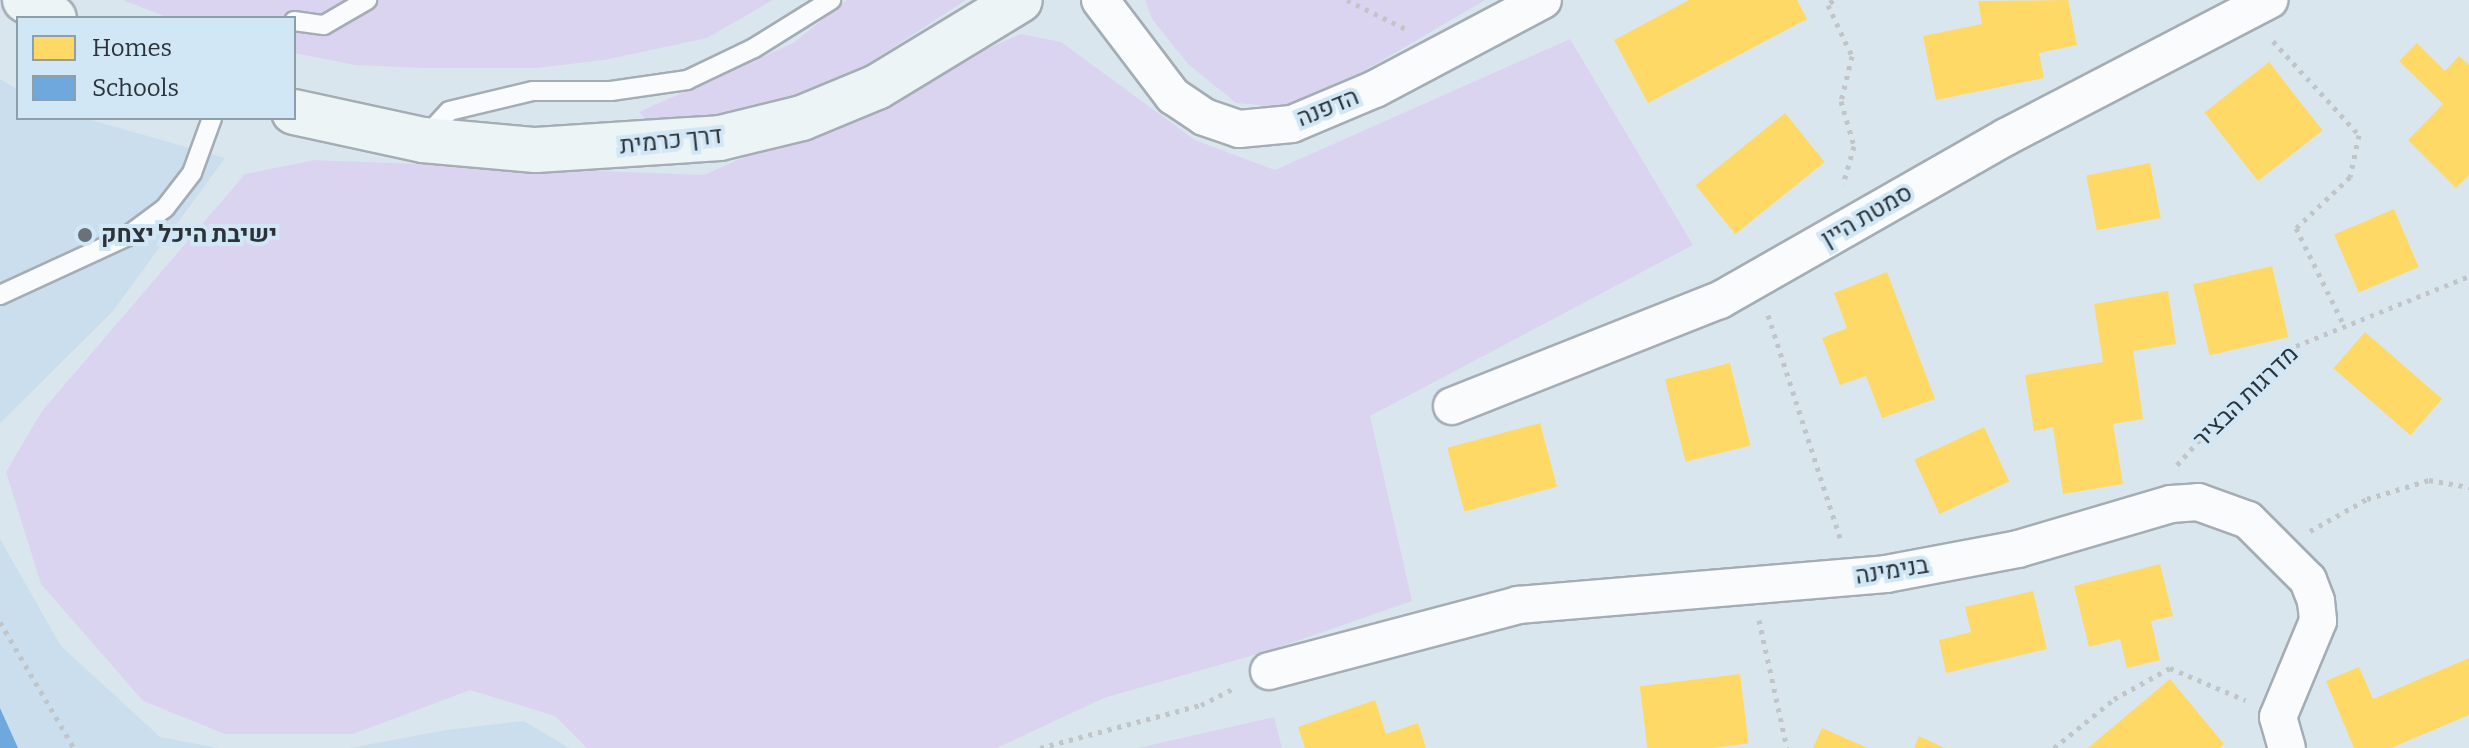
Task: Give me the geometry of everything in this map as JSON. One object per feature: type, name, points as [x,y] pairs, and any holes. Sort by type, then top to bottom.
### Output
[{"type":"street","points":[[25,0],[51,16]]},
{"type":"street","name":"דרך כרמית","points":[[296,112],[423,140],[536,150],[720,138],[802,118],[877,87],[1020,0]]},
{"type":"street","name":"הדפנה","points":[[1100,0],[1173,96],[1204,117],[1239,129],[1292,124],[1448,50],[1543,0]]},
{"type":"street","name":"סמטת היין","points":[[1452,406],[1720,300],[2020,129],[2274,13]]},
{"type":"street","name":"בנימינה","points":[[1269,671],[1518,605],[1853,578],[2018,549],[2134,513],[2198,502],[2248,520],[2281,548],[2308,580],[2318,621],[2282,732]]},
{"type":"lane","points":[[296,21],[324,25],[367,0]]},
{"type":"lane","points":[[423,140],[449,111],[521,94],[611,91],[687,80],[754,48],[831,0]]},
{"type":"lane","points":[[0,295],[126,237],[165,208],[192,173],[211,120]]},
{"type":"path","points":[[1347,0],[1448,50]]},
{"type":"path","points":[[1828,239],[1854,146],[1841,101],[1852,56],[1828,5],[1833,0]]},
{"type":"path","points":[[2274,13],[2268,37],[2359,135],[2350,177],[2296,228],[2344,325]]},
{"type":"path","name":"מדרגות הבציר","points":[[2134,513],[2232,404],[2285,356],[2344,325],[2469,276]]},
{"type":"path","points":[[1757,279],[1853,578]]},
{"type":"path","points":[[2281,548],[2367,499],[2429,480],[2469,487]]},
{"type":"path","points":[[1752,588],[1787,748]]},
{"type":"path","points":[[0,622],[74,748]]},
{"type":"path","points":[[2054,748],[2114,699],[2170,668],[2282,732]]},
{"type":"path","points":[[1040,748],[1201,705],[1269,671]]},
{"type":"shaded area","points":[[123,0],[773,0],[707,38],[604,60],[537,68],[355,65],[296,53],[296,16],[164,16]]},
{"type":"shaded area","points":[[847,0],[966,0],[777,123],[655,129],[639,112],[793,43]]},
{"type":"shaded area","points":[[1145,0],[1485,0],[1347,81],[1281,107],[1236,103],[1188,64],[1152,19]]},
{"type":"shaded area","points":[[1021,34],[1061,42],[1195,140],[1275,170],[1570,39],[1693,245],[1370,416],[1412,601],[1271,650],[1104,698],[997,748],[587,748],[555,716],[470,690],[353,734],[225,734],[143,701],[41,584],[6,472],[42,411],[245,174],[315,160],[704,175]]},
{"type":"shaded area","name":"ישיבת היכל יצחק","points":[[0,79],[16,89],[16,120],[91,120],[225,158],[113,311],[0,423]]},
{"type":"shaded area","points":[[0,539],[61,646],[160,737],[218,748],[0,748]]},
{"type":"shaded area","points":[[1274,717],[1282,748],[1138,748]]},
{"type":"shaded area","points":[[524,721],[569,748],[350,748],[446,730]]},
{"type":"building: Homes","points":[[1689,0],[1797,0],[1807,19],[1648,103],[1614,40]]},
{"type":"building: Homes","points":[[2068,0],[2077,45],[2039,53],[2044,78],[1936,100],[1923,36],[1982,24],[1978,1]]},
{"type":"building: Homes","points":[[2417,43],[2445,71],[2459,56],[2469,65],[2469,175],[2456,188],[2408,140],[2443,104],[2399,61]]},
{"type":"building: Homes","points":[[2269,62],[2323,131],[2258,181],[2204,112]]},
{"type":"building: Homes","points":[[1785,113],[1825,162],[1735,234],[1696,185]]},
{"type":"building: Homes","points":[[2150,163],[2161,218],[2097,230],[2086,175]]},
{"type":"building: Homes","points":[[2394,209],[2419,267],[2359,292],[2334,234]]},
{"type":"building: Homes","points":[[2272,266],[2288,337],[2209,355],[2193,284]]},
{"type":"building: Homes","points":[[1887,272],[1935,399],[1882,418],[1866,376],[1840,385],[1822,338],[1847,328],[1834,293]]},
{"type":"building: Homes","points":[[2168,291],[2176,344],[2133,351],[2143,419],[2113,424],[2123,484],[2063,494],[2053,427],[2034,431],[2025,375],[2103,362],[2094,304]]},
{"type":"building: Homes","points":[[2365,332],[2442,399],[2410,435],[2334,368]]},
{"type":"building: Homes","points":[[1730,363],[1751,445],[1686,462],[1665,379]]},
{"type":"building: Homes","points":[[1540,423],[1557,487],[1464,512],[1447,448]]},
{"type":"building: Homes","points":[[1984,427],[2009,481],[1940,514],[1914,460]]},
{"type":"building: Homes","points":[[2160,564],[2173,616],[2151,621],[2160,660],[2127,668],[2120,639],[2089,647],[2074,586]]},
{"type":"building: Homes","points":[[2033,591],[2047,649],[1946,673],[1939,640],[1971,632],[1965,607]]},
{"type":"building: Homes","points":[[2469,658],[2469,715],[2391,748],[2354,748],[2326,681],[2359,667],[2373,699]]},
{"type":"building: Homes","points":[[1740,674],[1749,743],[1712,748],[1647,748],[1640,686]]},
{"type":"building: Homes","points":[[2170,679],[2224,744],[2219,748],[2088,748]]},
{"type":"building: Homes","points":[[1375,700],[1386,734],[1418,723],[1426,748],[1305,748],[1298,727]]},
{"type":"building: Homes","points":[[1822,728],[1868,748],[1813,748]]},
{"type":"building: Homes","points":[[1919,736],[1945,748],[1914,748]]},
{"type":"building: Schools","points":[[0,708],[18,748],[0,748]]},
{"type":"place","name":"ישיבת היכל יצחק","points":[[85,235]]}]
